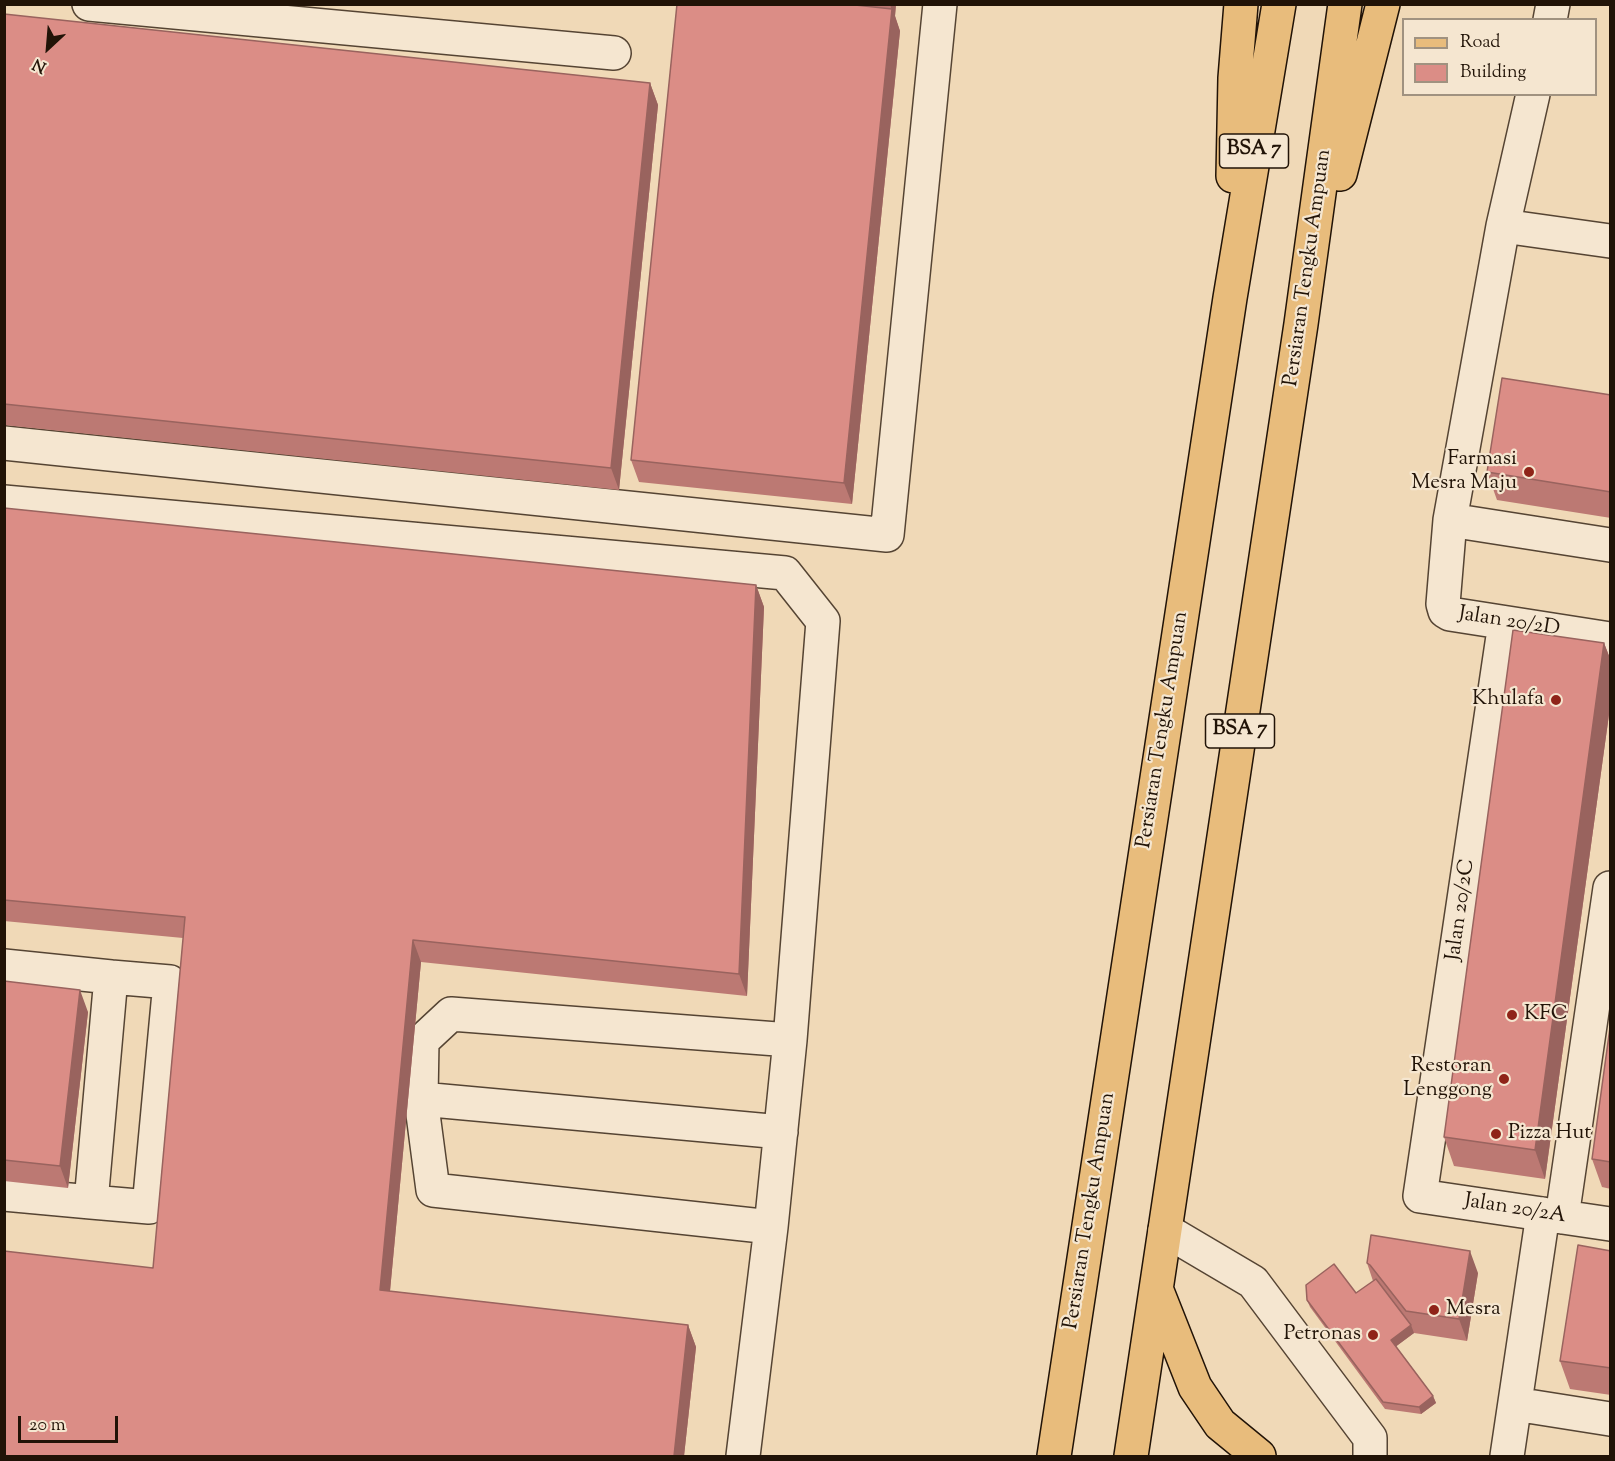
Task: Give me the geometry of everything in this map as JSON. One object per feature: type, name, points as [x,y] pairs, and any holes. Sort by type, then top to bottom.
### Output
[{"type":"main road","points":[[1230,298],[1235,78],[1241,4]]},
{"type":"main road","name":"Persiaran Tengku Ampuan","points":[[1054,1456],[1230,298],[1279,4]]},
{"type":"main road","name":"Persiaran Tengku Ampuan","points":[[1131,1456],[1301,324],[1345,4]]},
{"type":"main road","points":[[1301,324],[1383,4]]},
{"type":"main road","points":[[1156,1289],[1195,1387],[1220,1424],[1259,1456]]},
{"type":"street","points":[[88,4],[614,53]]},
{"type":"street","points":[[4,443],[887,535],[940,4]]},
{"type":"street","points":[[1533,96],[1503,226],[1450,520],[1611,545]]},
{"type":"street","points":[[1503,226],[1611,242]]},
{"type":"street","points":[[1476,377],[1510,382]]},
{"type":"street","points":[[4,502],[785,573],[823,621],[790,1040],[771,1227],[743,1456]]},
{"type":"street","name":"Jalan 20/2D","points":[[1450,520],[1443,604],[1445,611],[1450,614],[1611,639]]},
{"type":"street","name":"Jalan 20/2C","points":[[1420,1196],[1505,623]]},
{"type":"street","points":[[1507,1456],[1515,1404],[1553,1216],[1611,888]]},
{"type":"street","points":[[4,966],[170,982],[149,1207],[4,1194]]},
{"type":"street","points":[[90,1202],[111,976]]},
{"type":"street","points":[[771,1227],[433,1190],[421,1099],[422,1041],[451,1014],[790,1040]]},
{"type":"street","points":[[421,1099],[781,1132]]},
{"type":"street","name":"Jalan 20/2A","points":[[1420,1196],[1611,1224]]},
{"type":"street","points":[[1165,1230],[1253,1282],[1370,1438],[1370,1456]]},
{"type":"street","points":[[1515,1404],[1611,1419]]},
{"type":"building","points":[[677,4],[846,4],[892,9],[844,483],[631,460]]},
{"type":"building","points":[[4,14],[650,83],[611,468],[4,404]]},
{"type":"building","points":[[1502,378],[1611,395],[1611,492],[1487,472]]},
{"type":"building","points":[[4,508],[756,585],[739,974],[413,940],[380,1290],[688,1325],[674,1456],[4,1456],[4,1251],[153,1268],[185,917],[4,900]]},
{"type":"building","points":[[1513,630],[1604,643],[1535,1150],[1444,1137]]},
{"type":"building","points":[[4,981],[80,990],[60,1166],[4,1160]]},
{"type":"building","points":[[1611,1020],[1611,1162],[1592,1159]]},
{"type":"building","name":"Mesra","points":[[1371,1235],[1470,1251],[1459,1319],[1406,1311],[1367,1263]]},
{"type":"building","points":[[1578,1245],[1611,1251],[1611,1368],[1560,1361]]},
{"type":"building","points":[[1334,1264],[1356,1293],[1376,1279],[1411,1325],[1391,1340],[1433,1396],[1419,1407],[1383,1402],[1307,1300],[1306,1285]]},
{"type":"place","name":"Farmasi Mesra Maju","points":[[1529,472]]},
{"type":"place","name":"Khulafa","points":[[1556,700]]},
{"type":"place","name":"KFC","points":[[1512,1015]]},
{"type":"place","name":"Restoran Lenggong","points":[[1504,1079]]},
{"type":"place","name":"Pizza Hut","points":[[1496,1134]]},
{"type":"place","name":"Mesra","points":[[1434,1310]]},
{"type":"place","name":"Petronas","points":[[1373,1335]]}]
